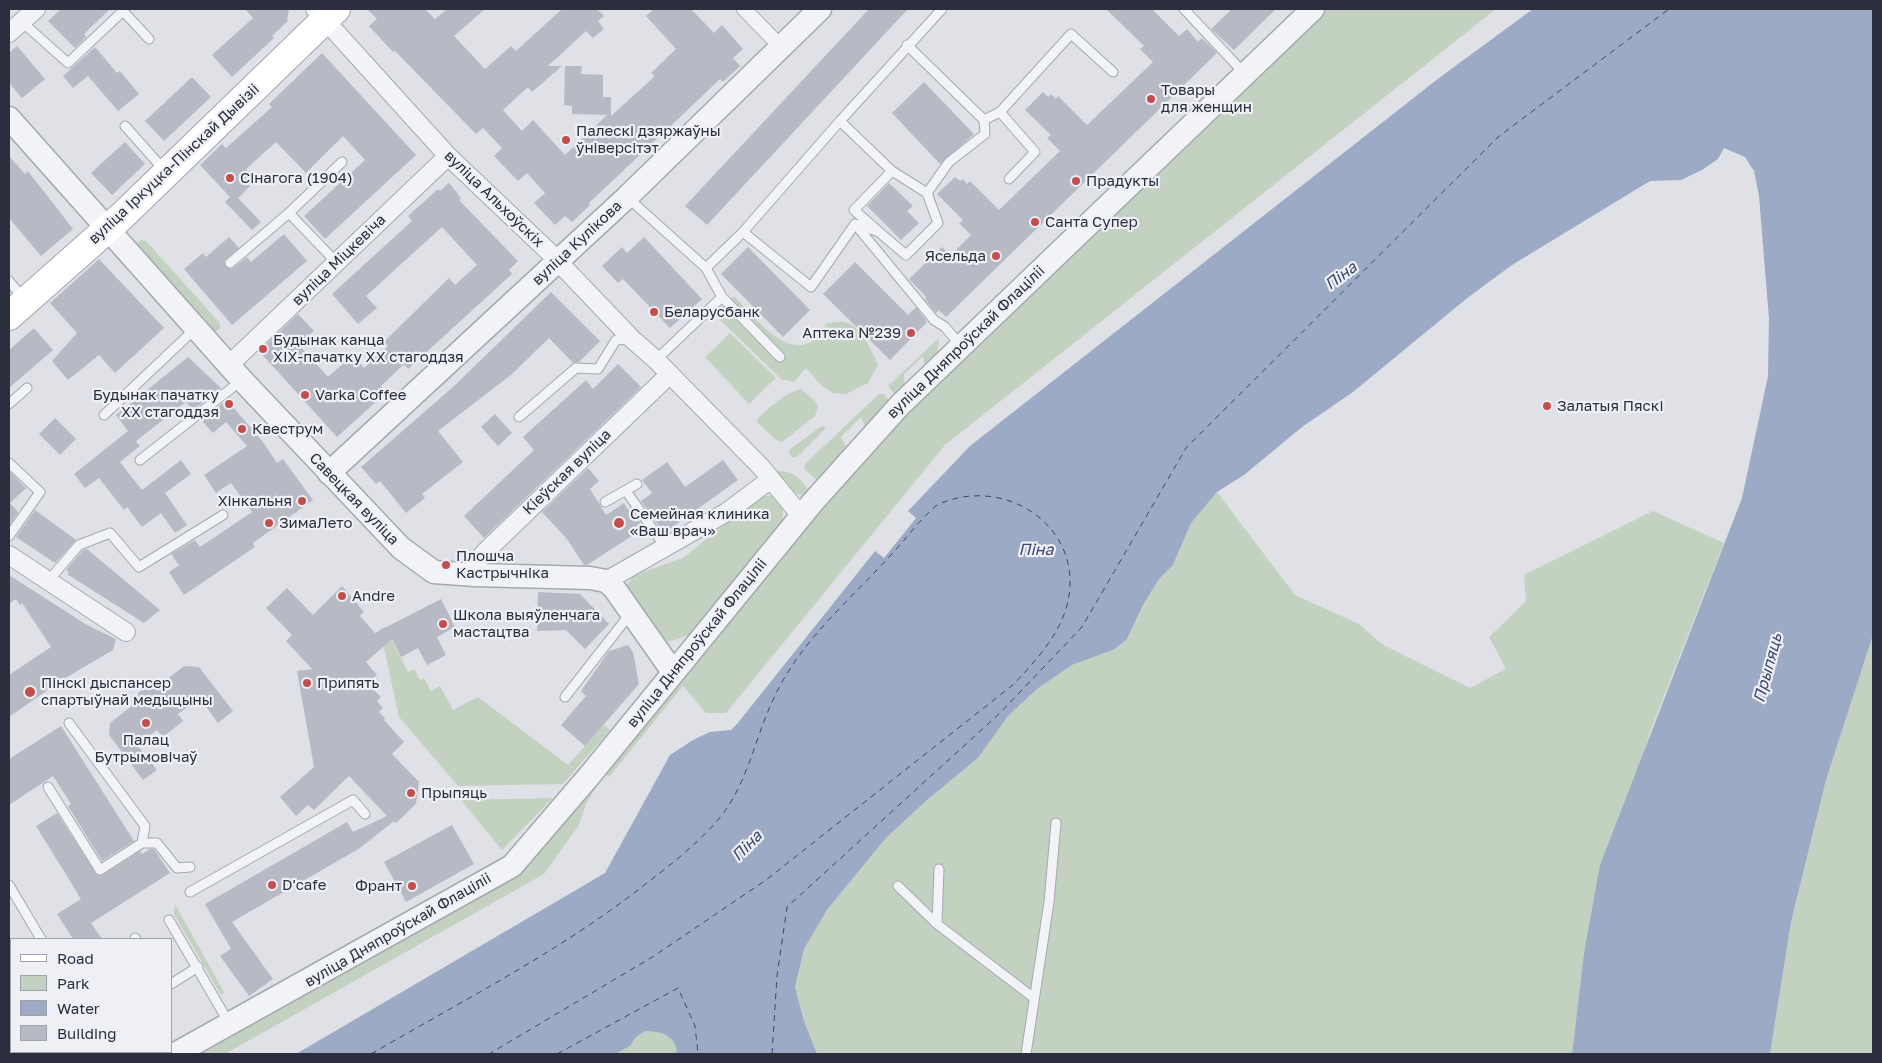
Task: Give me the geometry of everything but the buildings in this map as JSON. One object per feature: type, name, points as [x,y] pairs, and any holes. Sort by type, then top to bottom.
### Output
[{"type":"main road","name":"вуліца Іркуцка-Пінскай Дывізіі","points":[[14,299],[108,228],[167,173],[325,12]]},
{"type":"street","points":[[15,28],[36,9]]},
{"type":"street","points":[[744,9],[782,48]]},
{"type":"street","name":"вуліца Кулікова","points":[[329,473],[627,197],[820,9]]},
{"type":"street","name":"вуліца Дняпроўскай Флаціліі","points":[[175,1054],[512,866],[590,775],[802,516],[900,405],[1244,73],[1313,9]]},
{"type":"street","name":"вуліца Альхоўскіх","points":[[325,12],[448,156],[632,339],[670,374],[771,479],[802,516]]},
{"type":"street","name":"Савецкая вуліца","points":[[9,118],[236,372],[401,548],[434,572],[590,578],[606,581]]},
{"type":"street","name":"вуліца Міцкевіча","points":[[236,372],[336,262],[448,156]]},
{"type":"street","name":"Кіеўская вуліца","points":[[475,575],[476,563],[484,552],[670,374]]},
{"type":"street","points":[[673,672],[630,614],[614,588],[606,581],[726,512],[771,479]]},
{"type":"street","points":[[9,555],[126,632]]},
{"type":"lane","points":[[706,268],[743,232],[907,45],[942,9]]},
{"type":"lane","points":[[1184,9],[1244,73]]},
{"type":"lane","points":[[15,28],[68,63],[123,11],[149,39]]},
{"type":"lane","points":[[984,120],[1000,112],[1071,34],[1113,72]]},
{"type":"lane","points":[[907,45],[984,120],[985,134],[948,162],[927,193]]},
{"type":"lane","points":[[1000,112],[1035,152],[1009,180]]},
{"type":"lane","points":[[840,121],[892,171],[927,193],[938,223],[906,255],[854,210],[892,171]]},
{"type":"lane","points":[[125,126],[167,173]]},
{"type":"lane","points":[[230,263],[289,213],[342,162]]},
{"type":"lane","points":[[627,197],[706,268],[722,297],[780,357]]},
{"type":"lane","points":[[289,213],[336,262]]},
{"type":"lane","points":[[743,232],[812,288],[855,224]]},
{"type":"lane","points":[[855,224],[934,320],[945,328],[961,346]]},
{"type":"lane","points":[[855,224],[879,232]]},
{"type":"lane","points":[[656,360],[722,297]]},
{"type":"lane","points":[[104,415],[196,328]]},
{"type":"lane","points":[[519,417],[576,368],[598,369],[616,340],[632,339]]},
{"type":"lane","points":[[140,460],[236,372]]},
{"type":"lane","points":[[9,404],[26,388]]},
{"type":"lane","points":[[9,463],[40,492],[9,536]]},
{"type":"lane","points":[[605,502],[637,484]]},
{"type":"lane","points":[[626,491],[666,548]]},
{"type":"lane","points":[[49,580],[79,545],[110,533],[139,567],[222,515]]},
{"type":"lane","points":[[565,697],[630,614]]},
{"type":"lane","points":[[69,722],[145,826],[142,843]]},
{"type":"lane","points":[[48,788],[100,870],[142,843],[157,843],[177,868],[190,867]]},
{"type":"lane","points":[[190,892],[354,800],[366,814]]},
{"type":"lane","points":[[1026,1054],[1049,902],[1056,823]]},
{"type":"lane","points":[[937,924],[939,869]]},
{"type":"lane","points":[[9,885],[40,938]]},
{"type":"lane","points":[[898,886],[937,924],[1034,998]]},
{"type":"lane","points":[[170,920],[229,1024]]},
{"type":"lane","points":[[172,983],[198,967]]},
{"type":"green space","points":[[1326,9],[1496,9],[945,445],[726,713],[706,713],[683,686],[609,777],[602,771],[902,409]]},
{"type":"green space","points":[[141,240],[146,241],[219,322],[221,327],[217,331],[212,331],[138,248],[137,243]]},
{"type":"green space","points":[[734,296],[759,323],[780,339],[791,344],[802,345],[812,341],[827,323],[842,322],[850,324],[861,333],[878,365],[868,383],[846,394],[833,393],[821,385],[806,368],[794,382],[781,379],[714,314]]},
{"type":"green space","points":[[730,333],[776,378],[749,404],[705,357]]},
{"type":"green space","points":[[939,338],[934,359],[925,368],[923,356],[904,374],[905,390],[896,396],[888,386]]},
{"type":"green space","points":[[801,389],[815,401],[818,407],[815,416],[782,442],[776,440],[757,422],[758,418],[783,397]]},
{"type":"green space","points":[[879,394],[884,394],[890,402],[865,427],[861,417],[841,437],[846,447],[819,482],[804,469],[805,464]]},
{"type":"green space","points":[[822,426],[826,428],[797,457],[791,457],[790,449]]},
{"type":"green space","points":[[773,471],[791,473],[803,482],[811,493],[805,495],[794,492]]},
{"type":"green space","points":[[1217,492],[1295,595],[1359,624],[1383,645],[1470,688],[1506,669],[1489,637],[1526,601],[1524,575],[1653,511],[1724,543],[1650,732],[1584,953],[1572,1054],[817,1054],[804,1021],[795,987],[804,949],[827,910],[885,839],[927,800],[978,758],[1008,716],[1037,689],[1072,665],[1115,649],[1127,639],[1143,605],[1159,579],[1173,565],[1191,523]]},
{"type":"green space","points":[[773,495],[783,506],[783,521],[695,633],[671,641],[656,641],[631,598],[627,585],[634,575],[683,558],[759,497]]},
{"type":"green space","points":[[385,627],[408,672],[414,669],[420,680],[424,678],[431,691],[440,686],[453,710],[478,697],[568,765],[604,725],[610,730],[563,784],[458,786],[399,717],[380,629]]},
{"type":"green space","points":[[1873,635],[1873,1054],[1770,1054],[1791,922],[1826,780]]},
{"type":"green space","points":[[592,784],[595,789],[586,804],[579,825],[544,874],[225,1054],[192,1054],[525,865]]},
{"type":"green space","points":[[553,798],[502,850],[461,800]]},
{"type":"green space","points":[[175,904],[224,992],[221,995],[174,914]]},
{"type":"green space","points":[[645,1031],[662,1033],[670,1037],[677,1051],[675,1054],[615,1054],[630,1046],[636,1037]]},
{"type":"water","name":"Піна","points":[[1533,9],[1873,9],[1873,635],[1826,780],[1791,922],[1770,1054],[1572,1054],[1584,953],[1600,865],[1742,498],[1768,376],[1769,319],[1759,196],[1754,171],[1745,157],[1724,148],[1718,159],[1702,170],[1681,180],[1650,181],[1512,265],[1466,299],[1353,392],[1302,427],[1244,475],[1217,492],[1191,523],[1173,565],[1159,579],[1143,605],[1127,639],[1115,649],[1072,665],[1037,689],[1008,716],[978,758],[927,800],[885,839],[827,910],[804,949],[795,987],[804,1021],[817,1054],[675,1054],[677,1051],[670,1037],[662,1033],[645,1031],[636,1037],[630,1046],[615,1054],[296,1054],[605,873],[670,755],[693,740],[710,732],[731,730],[737,724],[875,551],[884,558],[916,518],[908,511],[970,446],[1439,78]]},
{"type":"ferry route","points":[[772,1054],[777,976],[787,907],[999,714],[1082,627],[1186,448],[1498,137],[1669,9]]},
{"type":"ferry route","points":[[371,1054],[512,973],[581,930],[657,875],[705,834],[731,802],[745,774],[773,700],[796,660],[810,641],[937,505],[962,497],[988,496],[1012,502],[1033,513],[1051,529],[1064,550],[1070,574],[1068,601],[1060,625],[1047,646],[1014,684],[766,880],[654,956],[489,1054]]},
{"type":"ferry route","points":[[557,1054],[678,988],[695,1026],[698,1054]]},
{"type":"place","name":"Товары для женщин","points":[[1151,99]]},
{"type":"place","name":"Палескі дзяржаўны ўніверсітэт","points":[[566,140]]},
{"type":"place","name":"Сінагога (1904)","points":[[230,178]]},
{"type":"place","name":"Прадукты","points":[[1076,181]]},
{"type":"place","name":"Санта Супер","points":[[1035,222]]},
{"type":"place","name":"Ясельда","points":[[996,256]]},
{"type":"place","name":"Беларусбанк","points":[[654,312]]},
{"type":"place","name":"Аптека №239","points":[[911,333]]},
{"type":"place","name":"Будынак канца XIX-пачатку XX стагоддзя","points":[[263,349]]},
{"type":"place","name":"Varka Coffee","points":[[305,395]]},
{"type":"place","name":"Будынак пачатку ХХ стагоддзя","points":[[229,404]]},
{"type":"place","name":"Залатыя Пяскі","points":[[1547,406]]},
{"type":"place","name":"Квеструм","points":[[242,429]]},
{"type":"place","name":"Хінкальня","points":[[302,501]]},
{"type":"place","name":"ЗимаЛето","points":[[269,523]]},
{"type":"place","name":"Семейная клиника «Ваш врач»","points":[[619,523]]},
{"type":"place","name":"Плошча Кастрычніка","points":[[446,565]]},
{"type":"place","name":"Andre","points":[[342,596]]},
{"type":"place","name":"Школа выяўленчага мастацтва","points":[[443,624]]},
{"type":"place","name":"Припять","points":[[307,683]]},
{"type":"place","name":"Пінскі дыспансер спартыўнай медыцыны","points":[[30,692]]},
{"type":"place","name":"Палац Бутрымовічаў","points":[[146,723]]},
{"type":"place","name":"Прыпяць","points":[[411,793]]},
{"type":"place","name":"D'cafe","points":[[272,885]]},
{"type":"place","name":"Франт","points":[[412,886]]}]
